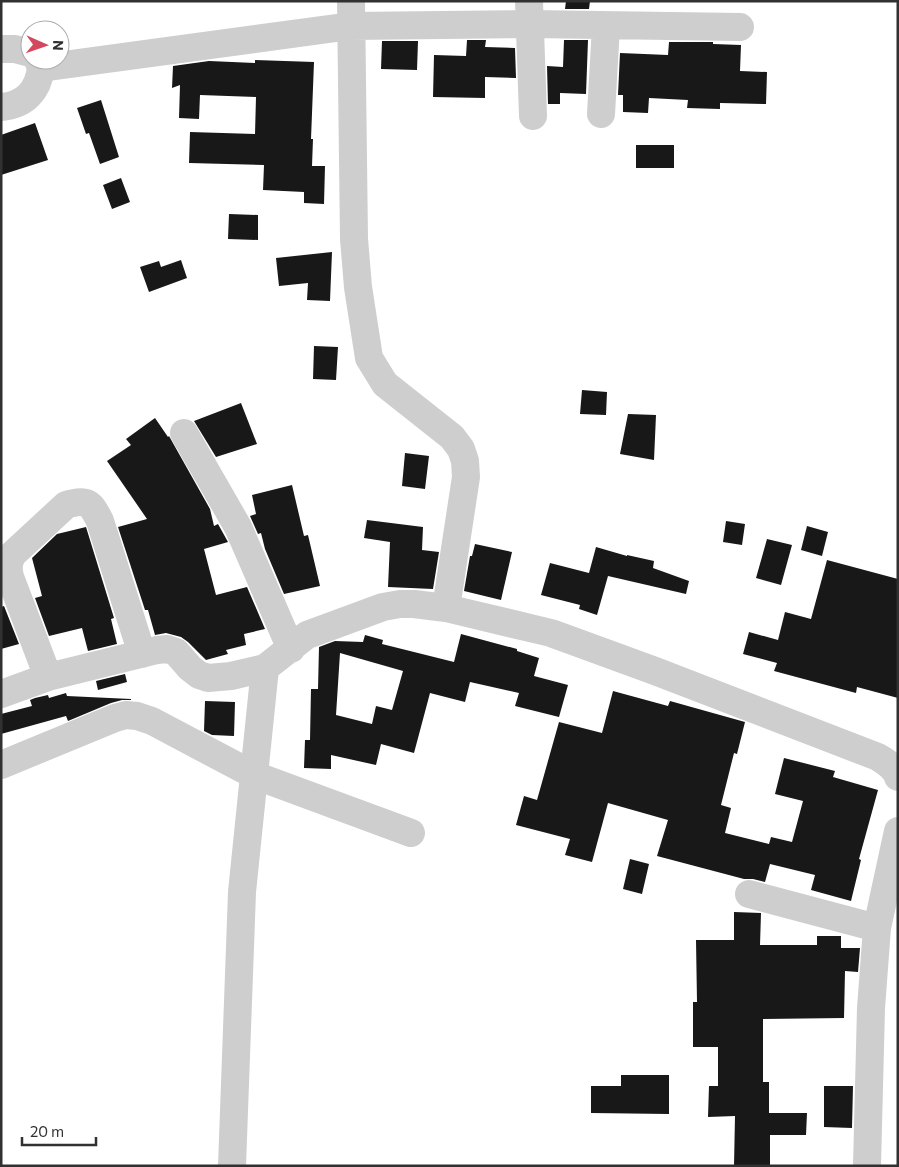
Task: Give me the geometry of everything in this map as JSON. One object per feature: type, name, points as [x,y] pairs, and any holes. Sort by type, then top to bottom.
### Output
[{"type":"street","points":[[529,12],[533,116]]},
{"type":"street","points":[[70,55],[351,14],[529,12],[606,26],[740,27]]},
{"type":"street","points":[[351,14],[354,238],[358,287],[369,358],[385,384],[452,437],[465,461],[466,477],[446,608]]},
{"type":"street","points":[[601,114],[606,26]]},
{"type":"street","points":[[1,49],[15,48],[20,51]]},
{"type":"street","points":[[1,107],[16,104],[28,96],[40,80],[38,70]]},
{"type":"street","points":[[184,433],[238,527],[290,649]]},
{"type":"street","points":[[48,677],[10,577],[8,566],[13,554],[66,505],[77,501],[87,502],[94,509],[100,521],[142,654]]},
{"type":"street","points":[[1,694],[48,677],[167,649],[176,652],[195,673],[208,678],[231,676],[265,668],[307,635],[383,607],[414,604],[446,608],[552,633],[878,757],[896,772],[898,777]]},
{"type":"street","points":[[232,1166],[242,892],[265,668]]},
{"type":"street","points":[[1,765],[115,718],[126,715],[137,716],[152,721],[254,775],[411,833]]},
{"type":"street","points":[[867,1166],[871,1008],[878,928],[898,831]]},
{"type":"street","points":[[749,894],[878,928]]},
{"type":"building","points":[[566,1],[590,1],[589,9],[565,9]]},
{"type":"building","points":[[467,40],[486,40],[485,47],[515,48],[516,78],[485,77],[485,98],[433,97],[434,55],[466,56]]},
{"type":"building","points":[[564,40],[588,40],[586,94],[560,93],[560,104],[548,104],[547,66],[563,67]]},
{"type":"building","points":[[382,41],[418,41],[417,70],[381,69]]},
{"type":"building","points":[[669,42],[713,42],[713,44],[741,45],[740,71],[767,72],[766,104],[720,103],[720,109],[687,108],[688,100],[649,98],[648,113],[623,112],[623,95],[618,95],[620,53],[668,55]]},
{"type":"building","points":[[255,60],[314,62],[311,139],[313,139],[312,166],[325,166],[324,204],[304,203],[304,192],[263,190],[264,165],[189,163],[190,132],[255,134],[256,97],[200,95],[199,119],[179,118],[180,85],[172,88],[173,66],[209,61],[255,63]]},
{"type":"building","points":[[101,100],[119,157],[100,164],[89,133],[86,134],[77,108]]},
{"type":"building","points":[[35,123],[48,160],[1,175],[1,135]]},
{"type":"building","points":[[636,145],[674,145],[674,168],[636,168]]},
{"type":"building","points":[[121,178],[130,202],[112,209],[103,185]]},
{"type":"building","points":[[229,214],[258,215],[258,240],[228,239]]},
{"type":"building","points":[[332,252],[330,301],[307,300],[308,283],[279,286],[276,258]]},
{"type":"building","points":[[181,260],[187,278],[149,292],[140,267],[159,261],[161,267]]},
{"type":"building","points":[[314,346],[338,347],[336,380],[313,379]]},
{"type":"building","points":[[582,390],[607,392],[606,415],[580,414]]},
{"type":"building","points":[[241,403],[257,444],[216,457],[194,421]]},
{"type":"building","points":[[628,414],[656,415],[654,460],[620,454]]},
{"type":"building","points":[[155,418],[169,436],[210,509],[214,526],[218,524],[228,542],[204,549],[216,595],[247,587],[265,629],[244,634],[246,645],[226,650],[228,654],[206,660],[181,637],[166,633],[155,635],[118,527],[147,519],[107,461],[131,445],[126,439]]},
{"type":"building","points":[[405,453],[429,456],[425,489],[402,486]]},
{"type":"building","points":[[292,485],[304,536],[308,535],[320,586],[284,594],[265,549],[261,533],[258,534],[250,516],[256,514],[252,495]]},
{"type":"building","points":[[367,520],[423,527],[422,550],[439,552],[433,589],[388,587],[390,542],[364,538]]},
{"type":"building","points":[[726,521],[745,524],[742,545],[723,542]]},
{"type":"building","points":[[807,526],[828,532],[822,556],[801,550]]},
{"type":"building","points":[[86,527],[114,618],[111,619],[117,644],[88,651],[82,628],[49,636],[35,598],[42,596],[32,558],[57,534]]},
{"type":"building","points":[[767,539],[792,545],[781,585],[756,578]]},
{"type":"building","points":[[475,544],[512,552],[501,600],[464,591],[470,556],[472,556]]},
{"type":"building","points":[[596,547],[654,561],[653,568],[689,581],[686,594],[608,576],[597,615],[579,609],[580,605],[541,595],[550,563],[589,573]]},
{"type":"building","points":[[827,560],[898,579],[898,698],[857,687],[856,693],[774,671],[777,663],[743,654],[749,632],[778,640],[785,612],[811,619]]},
{"type":"building","points":[[4,606],[19,644],[1,649],[1,607]]},
{"type":"building","points":[[461,634],[517,649],[517,651],[539,658],[534,676],[568,685],[559,717],[515,706],[519,693],[470,682],[465,702],[430,693],[414,753],[381,744],[376,765],[331,755],[331,769],[304,768],[305,740],[310,740],[311,689],[318,689],[319,647],[335,641],[363,642],[365,635],[383,640],[382,644],[454,662]],"holes":[[[340,653],[403,671],[392,710],[376,706],[372,724],[336,715]]]},
{"type":"building","points":[[125,674],[127,682],[98,690],[96,681]]},
{"type":"building","points":[[613,691],[668,706],[670,701],[745,722],[737,754],[734,753],[721,805],[731,808],[725,833],[769,844],[771,837],[792,842],[803,801],[775,794],[784,758],[835,771],[833,777],[878,790],[859,859],[861,860],[851,901],[811,890],[815,875],[770,864],[765,882],[744,879],[657,856],[668,820],[608,803],[592,862],[565,855],[570,839],[516,825],[524,796],[537,800],[559,722],[602,733]]},
{"type":"building","points":[[66,693],[67,696],[131,700],[111,703],[68,721],[66,716],[1,734],[1,714],[32,706],[30,700],[35,698],[48,695],[49,698]]},
{"type":"building","points":[[205,701],[235,702],[234,736],[212,735],[204,731]]},
{"type":"building","points":[[630,859],[649,864],[642,894],[623,889]]},
{"type":"building","points":[[734,912],[761,913],[760,945],[817,945],[817,936],[841,936],[841,948],[860,948],[858,972],[845,971],[844,1018],[763,1019],[763,1082],[769,1082],[769,1113],[807,1113],[806,1135],[770,1135],[770,1166],[734,1166],[735,1116],[708,1117],[709,1086],[718,1086],[718,1047],[693,1047],[693,1002],[697,1002],[696,940],[734,940]]},
{"type":"building","points":[[621,1075],[669,1075],[669,1114],[591,1113],[591,1086],[621,1086]]},
{"type":"building","points":[[824,1086],[853,1086],[852,1128],[824,1127]]}]
